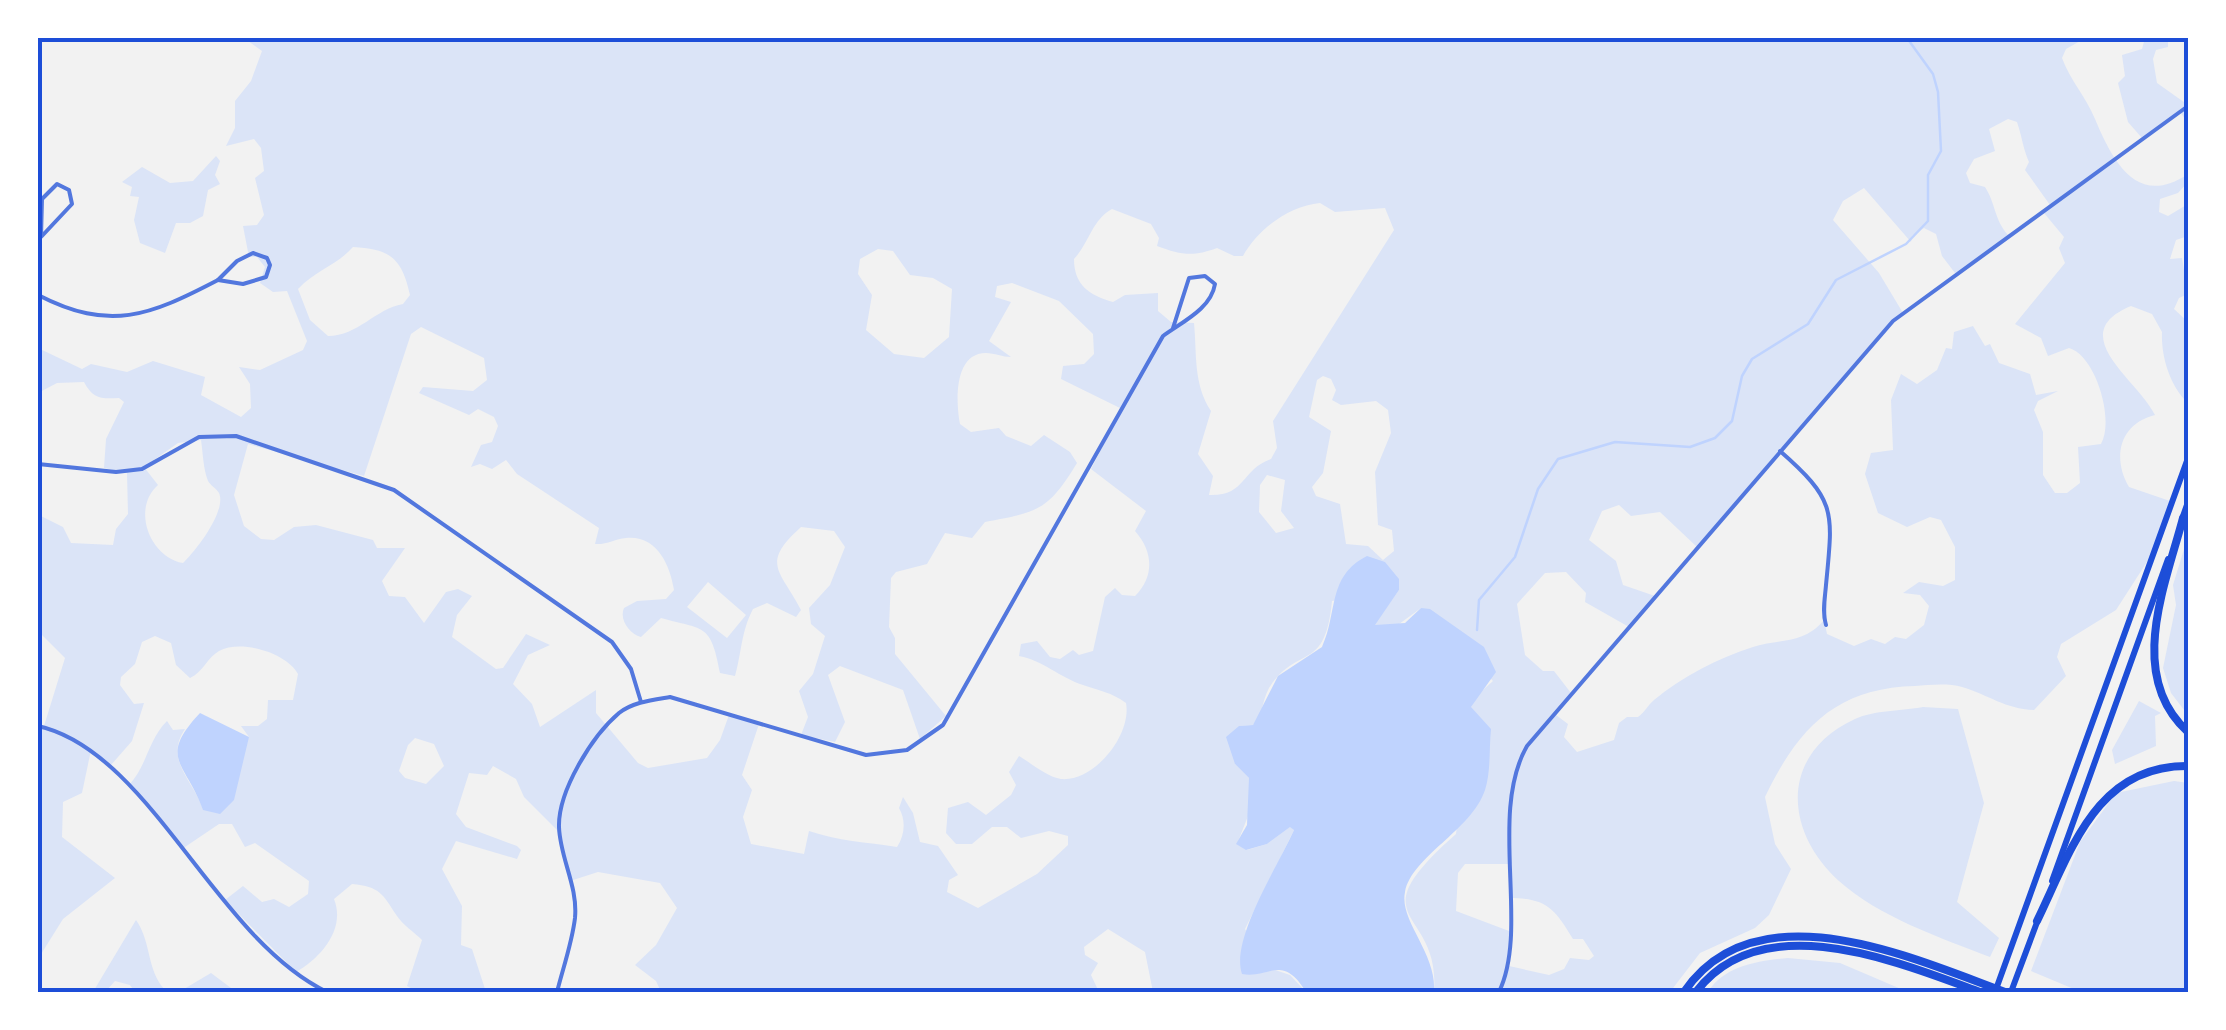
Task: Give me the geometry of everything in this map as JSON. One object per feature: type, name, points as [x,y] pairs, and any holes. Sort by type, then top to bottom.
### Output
[{"type":"highway","points":[[1995,992],[2188,458]]},
{"type":"highway","points":[[1684,992],[1707,966],[1731,950],[1763,941],[1810,938],[1891,952],[2008,992],[2022,963],[2188,502]]},
{"type":"highway","points":[[2183,518],[2160,606],[2154,664],[2164,701],[2188,732]]},
{"type":"highway","points":[[2037,921],[2084,826],[2104,798],[2146,772],[2188,766]]},
{"type":"highway","points":[[1696,992],[1710,976],[1739,958],[1794,947],[1870,957],[1980,992]]},
{"type":"street","points":[[1499,992],[1508,964],[1510,825],[1522,756],[1893,321],[2188,106]]},
{"type":"street","points":[[63,185],[72,198],[69,210],[39,241],[45,192],[63,185]]},
{"type":"street","points":[[38,295],[78,314],[110,318],[155,307],[218,280],[253,252],[267,258],[270,265],[266,277],[252,284],[218,280]]},
{"type":"street","points":[[556,992],[575,914],[572,874],[559,827],[561,810],[568,789],[600,734],[620,712],[641,702],[670,697],[866,755],[906,750],[944,725],[1163,336],[1174,328],[1213,297],[1215,284],[1205,276],[1190,278],[1174,328]]},
{"type":"street","points":[[38,464],[116,472],[142,469],[199,438],[236,436],[394,490],[612,642],[631,668],[641,702]]},
{"type":"street","points":[[1780,450],[1821,488],[1827,501],[1831,533],[1826,624]]},
{"type":"street","points":[[38,726],[68,735],[108,764],[252,933],[292,970],[327,992]]},
{"type":"shaded area","points":[[244,38],[2082,40],[2066,49],[2062,58],[2118,163],[2140,183],[2154,186],[2188,174],[2188,182],[2178,193],[2160,199],[2159,212],[2168,216],[2188,204],[2188,236],[2176,240],[2170,259],[2182,258],[2188,294],[2179,298],[2174,309],[2188,322],[2188,403],[2171,378],[2162,332],[2152,314],[2131,306],[2112,317],[2104,330],[2104,344],[2111,358],[2155,415],[2143,419],[2126,434],[2120,454],[2124,476],[2129,487],[2170,501],[2152,554],[2116,610],[2061,644],[2057,657],[2066,676],[2034,710],[1957,686],[1887,689],[1842,704],[1806,732],[1765,797],[1775,844],[1791,869],[1769,915],[1755,928],[1700,953],[1670,992],[1434,992],[1433,964],[1406,901],[1410,885],[1426,863],[1456,834],[1471,707],[1475,697],[1493,681],[1421,608],[1395,627],[1374,625],[1399,590],[1332,601],[1328,624],[1317,649],[1280,674],[1269,688],[1253,725],[1239,726],[1235,764],[1249,778],[1250,811],[1237,844],[1247,850],[1267,844],[1291,826],[1294,830],[1245,929],[1269,968],[1290,975],[1306,992],[1153,992],[1145,952],[1108,929],[1084,947],[1085,955],[1098,963],[1091,975],[1099,992],[661,992],[656,981],[635,965],[656,945],[677,908],[660,883],[598,872],[570,881],[561,834],[524,797],[516,779],[493,766],[487,775],[469,773],[456,814],[466,827],[517,846],[521,850],[517,859],[456,841],[442,869],[462,906],[461,945],[472,949],[486,992],[418,992],[407,986],[422,940],[399,919],[379,892],[352,884],[334,899],[337,921],[329,942],[296,972],[225,900],[243,886],[262,902],[274,899],[289,907],[308,894],[309,881],[255,843],[245,847],[232,824],[219,824],[182,849],[129,785],[167,721],[173,730],[185,729],[179,740],[179,760],[203,809],[249,737],[241,726],[258,726],[267,719],[268,700],[293,700],[298,674],[274,654],[239,647],[219,651],[190,678],[176,665],[171,643],[155,636],[142,642],[135,664],[121,677],[120,685],[134,704],[144,703],[132,741],[111,765],[91,750],[82,793],[63,802],[62,837],[115,878],[63,919],[38,959],[38,725],[44,726],[65,658],[38,631],[38,523],[41,516],[63,527],[71,543],[113,545],[116,529],[128,514],[127,473],[104,468],[106,439],[124,402],[98,397],[84,382],[57,383],[38,393],[38,348],[82,369],[91,364],[127,372],[153,361],[205,377],[201,395],[241,417],[251,408],[250,384],[239,367],[260,370],[303,350],[307,341],[287,291],[273,292],[260,283],[265,267],[257,257],[249,257],[243,226],[257,225],[264,215],[255,178],[264,171],[261,148],[254,139],[226,146],[235,128],[235,101],[251,81],[262,51]],"holes":[[[2008,119],[2017,122],[2029,162],[2025,170],[2050,205],[2044,213],[2064,237],[2059,248],[2065,263],[2015,324],[2041,338],[2048,356],[2069,348],[2078,353],[2100,389],[2105,433],[2101,444],[2078,447],[2080,483],[2067,493],[2055,493],[2043,475],[2043,432],[2034,410],[2038,401],[2058,391],[2036,395],[2030,374],[1999,363],[1990,344],[1985,346],[1973,326],[1954,332],[1952,349],[1946,348],[1937,370],[1917,384],[1901,374],[1891,400],[1893,450],[1871,453],[1865,474],[1878,513],[1907,527],[1930,517],[1941,520],[1955,547],[1955,580],[1943,586],[1919,582],[1903,593],[1920,595],[1929,606],[1924,625],[1906,639],[1895,637],[1885,644],[1871,639],[1854,646],[1827,634],[1824,620],[1808,634],[1753,647],[1701,669],[1665,692],[1638,717],[1627,717],[1619,723],[1614,740],[1577,752],[1564,737],[1568,724],[1556,715],[1571,693],[1554,671],[1543,671],[1525,655],[1517,604],[1545,573],[1566,572],[1586,593],[1585,602],[1629,627],[1655,596],[1623,585],[1616,561],[1589,540],[1602,511],[1619,505],[1631,516],[1660,512],[1697,547],[1886,327],[1903,313],[1879,273],[1833,220],[1843,201],[1864,188],[1911,242],[1912,236],[1924,228],[1936,234],[1942,256],[1955,273],[2008,235],[1985,187],[1970,183],[1966,173],[1974,159],[1995,151],[1989,129]],[[1320,203],[1335,212],[1385,208],[1394,230],[1273,421],[1277,448],[1271,459],[1254,469],[1237,487],[1209,495],[1213,476],[1198,454],[1211,411],[1199,379],[1194,323],[1171,322],[1158,311],[1158,293],[1125,295],[1113,302],[1097,296],[1080,282],[1074,259],[1100,219],[1112,209],[1151,224],[1159,238],[1157,246],[1187,254],[1217,248],[1234,256],[1243,256],[1266,228],[1286,214]],[[353,247],[385,253],[403,272],[410,295],[403,304],[358,327],[328,336],[310,320],[298,289]],[[878,249],[893,251],[910,275],[933,278],[952,289],[949,337],[924,358],[894,354],[866,330],[872,295],[858,274],[860,259]],[[1012,283],[1059,301],[1093,334],[1094,354],[1084,364],[1063,366],[1061,379],[1122,409],[1091,469],[1146,511],[1135,531],[1148,555],[1149,572],[1135,596],[1122,595],[1115,588],[1105,597],[1093,651],[1079,655],[1073,650],[1060,659],[1050,657],[1037,641],[1021,644],[1019,656],[1115,696],[1126,703],[1126,716],[1117,742],[1086,773],[1056,778],[1019,756],[1009,772],[1016,785],[1011,795],[986,815],[968,802],[948,808],[946,833],[956,844],[972,844],[992,827],[1007,827],[1021,838],[1049,831],[1068,836],[1068,845],[1037,874],[978,908],[947,892],[949,880],[958,875],[938,846],[920,842],[913,813],[903,797],[899,808],[904,828],[897,847],[809,831],[804,854],[751,844],[743,817],[752,790],[742,775],[759,724],[729,715],[720,740],[707,758],[648,768],[638,763],[596,713],[596,690],[540,727],[532,704],[513,684],[528,655],[550,645],[526,634],[503,668],[496,669],[452,637],[457,615],[472,596],[458,589],[446,592],[424,623],[405,597],[389,596],[382,581],[405,548],[377,548],[373,540],[316,525],[294,527],[274,540],[261,539],[244,526],[234,495],[248,444],[364,476],[411,334],[421,327],[484,358],[487,380],[473,391],[423,387],[419,393],[469,415],[478,409],[494,417],[498,426],[492,442],[481,445],[471,467],[480,464],[492,469],[506,460],[517,474],[599,528],[595,544],[637,538],[660,554],[674,590],[666,599],[637,601],[623,612],[629,629],[641,637],[661,618],[696,627],[713,645],[720,673],[735,676],[753,609],[767,603],[796,617],[801,610],[781,576],[777,559],[781,550],[801,527],[834,531],[845,547],[830,585],[809,608],[811,624],[825,636],[813,674],[799,691],[808,717],[801,735],[835,742],[845,722],[828,675],[840,666],[903,690],[920,739],[946,716],[895,654],[895,638],[889,627],[891,578],[896,572],[927,564],[945,533],[972,538],[985,522],[1040,507],[1058,491],[1077,463],[1070,452],[1044,435],[1031,446],[1006,436],[999,428],[971,432],[960,424],[959,381],[967,361],[986,353],[1011,357],[989,341],[1011,302],[995,297],[997,286]],[[1323,376],[1331,379],[1336,390],[1332,400],[1341,405],[1376,401],[1388,410],[1391,433],[1375,472],[1378,525],[1392,530],[1394,551],[1383,560],[1368,546],[1346,544],[1340,504],[1316,496],[1312,487],[1323,473],[1331,431],[1309,417],[1317,380]],[[201,440],[206,476],[219,493],[220,501],[208,531],[183,563],[161,552],[148,531],[146,506],[158,485],[144,467],[178,443]],[[1267,475],[1285,480],[1281,511],[1294,528],[1276,533],[1259,512],[1260,485]],[[708,582],[746,615],[727,638],[687,607]],[[415,738],[434,744],[444,766],[426,784],[405,778],[399,771],[408,745]],[[1465,864],[1512,864],[1509,898],[1547,906],[1573,939],[1583,939],[1594,956],[1589,960],[1570,958],[1564,969],[1549,975],[1509,966],[1509,931],[1456,911],[1458,873]]]},
{"type":"shaded area","points":[[2145,38],[2168,38],[2168,47],[2156,50],[2153,59],[2157,83],[2188,105],[2188,123],[2180,112],[2142,138],[2128,122],[2118,83],[2125,76],[2122,55],[2142,49]]},
{"type":"shaded area","points":[[216,156],[220,161],[215,175],[220,184],[208,190],[203,216],[190,223],[176,223],[165,253],[140,243],[134,220],[139,197],[130,196],[132,187],[122,182],[142,167],[170,183],[193,181]]},
{"type":"shaded area","points":[[2188,536],[2188,715],[2171,693],[2163,668],[2176,605],[2173,585]]},
{"type":"shaded area","points":[[2139,701],[2161,713],[2155,716],[2156,746],[2115,764],[2112,750]]},
{"type":"shaded area","points":[[1923,707],[1958,709],[1984,803],[1957,902],[1999,938],[1990,957],[1911,925],[1855,894],[1821,861],[1800,817],[1798,794],[1802,772],[1813,752],[1830,734],[1863,716]]},
{"type":"shaded area","points":[[2174,781],[2188,783],[2188,992],[2081,992],[2031,971],[2080,842],[2116,793]]},
{"type":"shaded area","points":[[136,920],[165,990],[184,989],[211,973],[231,988],[229,992],[135,992],[130,985],[115,981],[105,992],[93,992]]},
{"type":"shaded area","points":[[1788,958],[1840,963],[1908,992],[1708,992],[1733,970]]},
{"type":"water","points":[[1367,556],[1385,562],[1399,579],[1399,590],[1375,625],[1405,623],[1421,608],[1430,609],[1484,647],[1496,672],[1471,707],[1491,729],[1485,790],[1468,818],[1418,867],[1405,892],[1407,914],[1430,964],[1434,992],[1306,992],[1290,973],[1282,970],[1242,974],[1240,960],[1249,923],[1294,830],[1290,827],[1267,844],[1246,850],[1236,844],[1247,825],[1249,778],[1235,764],[1226,737],[1239,726],[1253,725],[1278,676],[1322,647],[1339,585],[1354,564]]},
{"type":"water","points":[[200,713],[249,737],[234,800],[220,814],[203,810],[179,761],[180,741]]},
{"type":"waterway","points":[[1477,630],[1479,600],[1515,557],[1538,489],[1558,459],[1615,442],[1690,447],[1715,438],[1732,421],[1742,376],[1752,359],[1808,324],[1836,280],[1906,244],[1928,221],[1928,175],[1941,151],[1938,92],[1933,74],[1907,38]]}]
